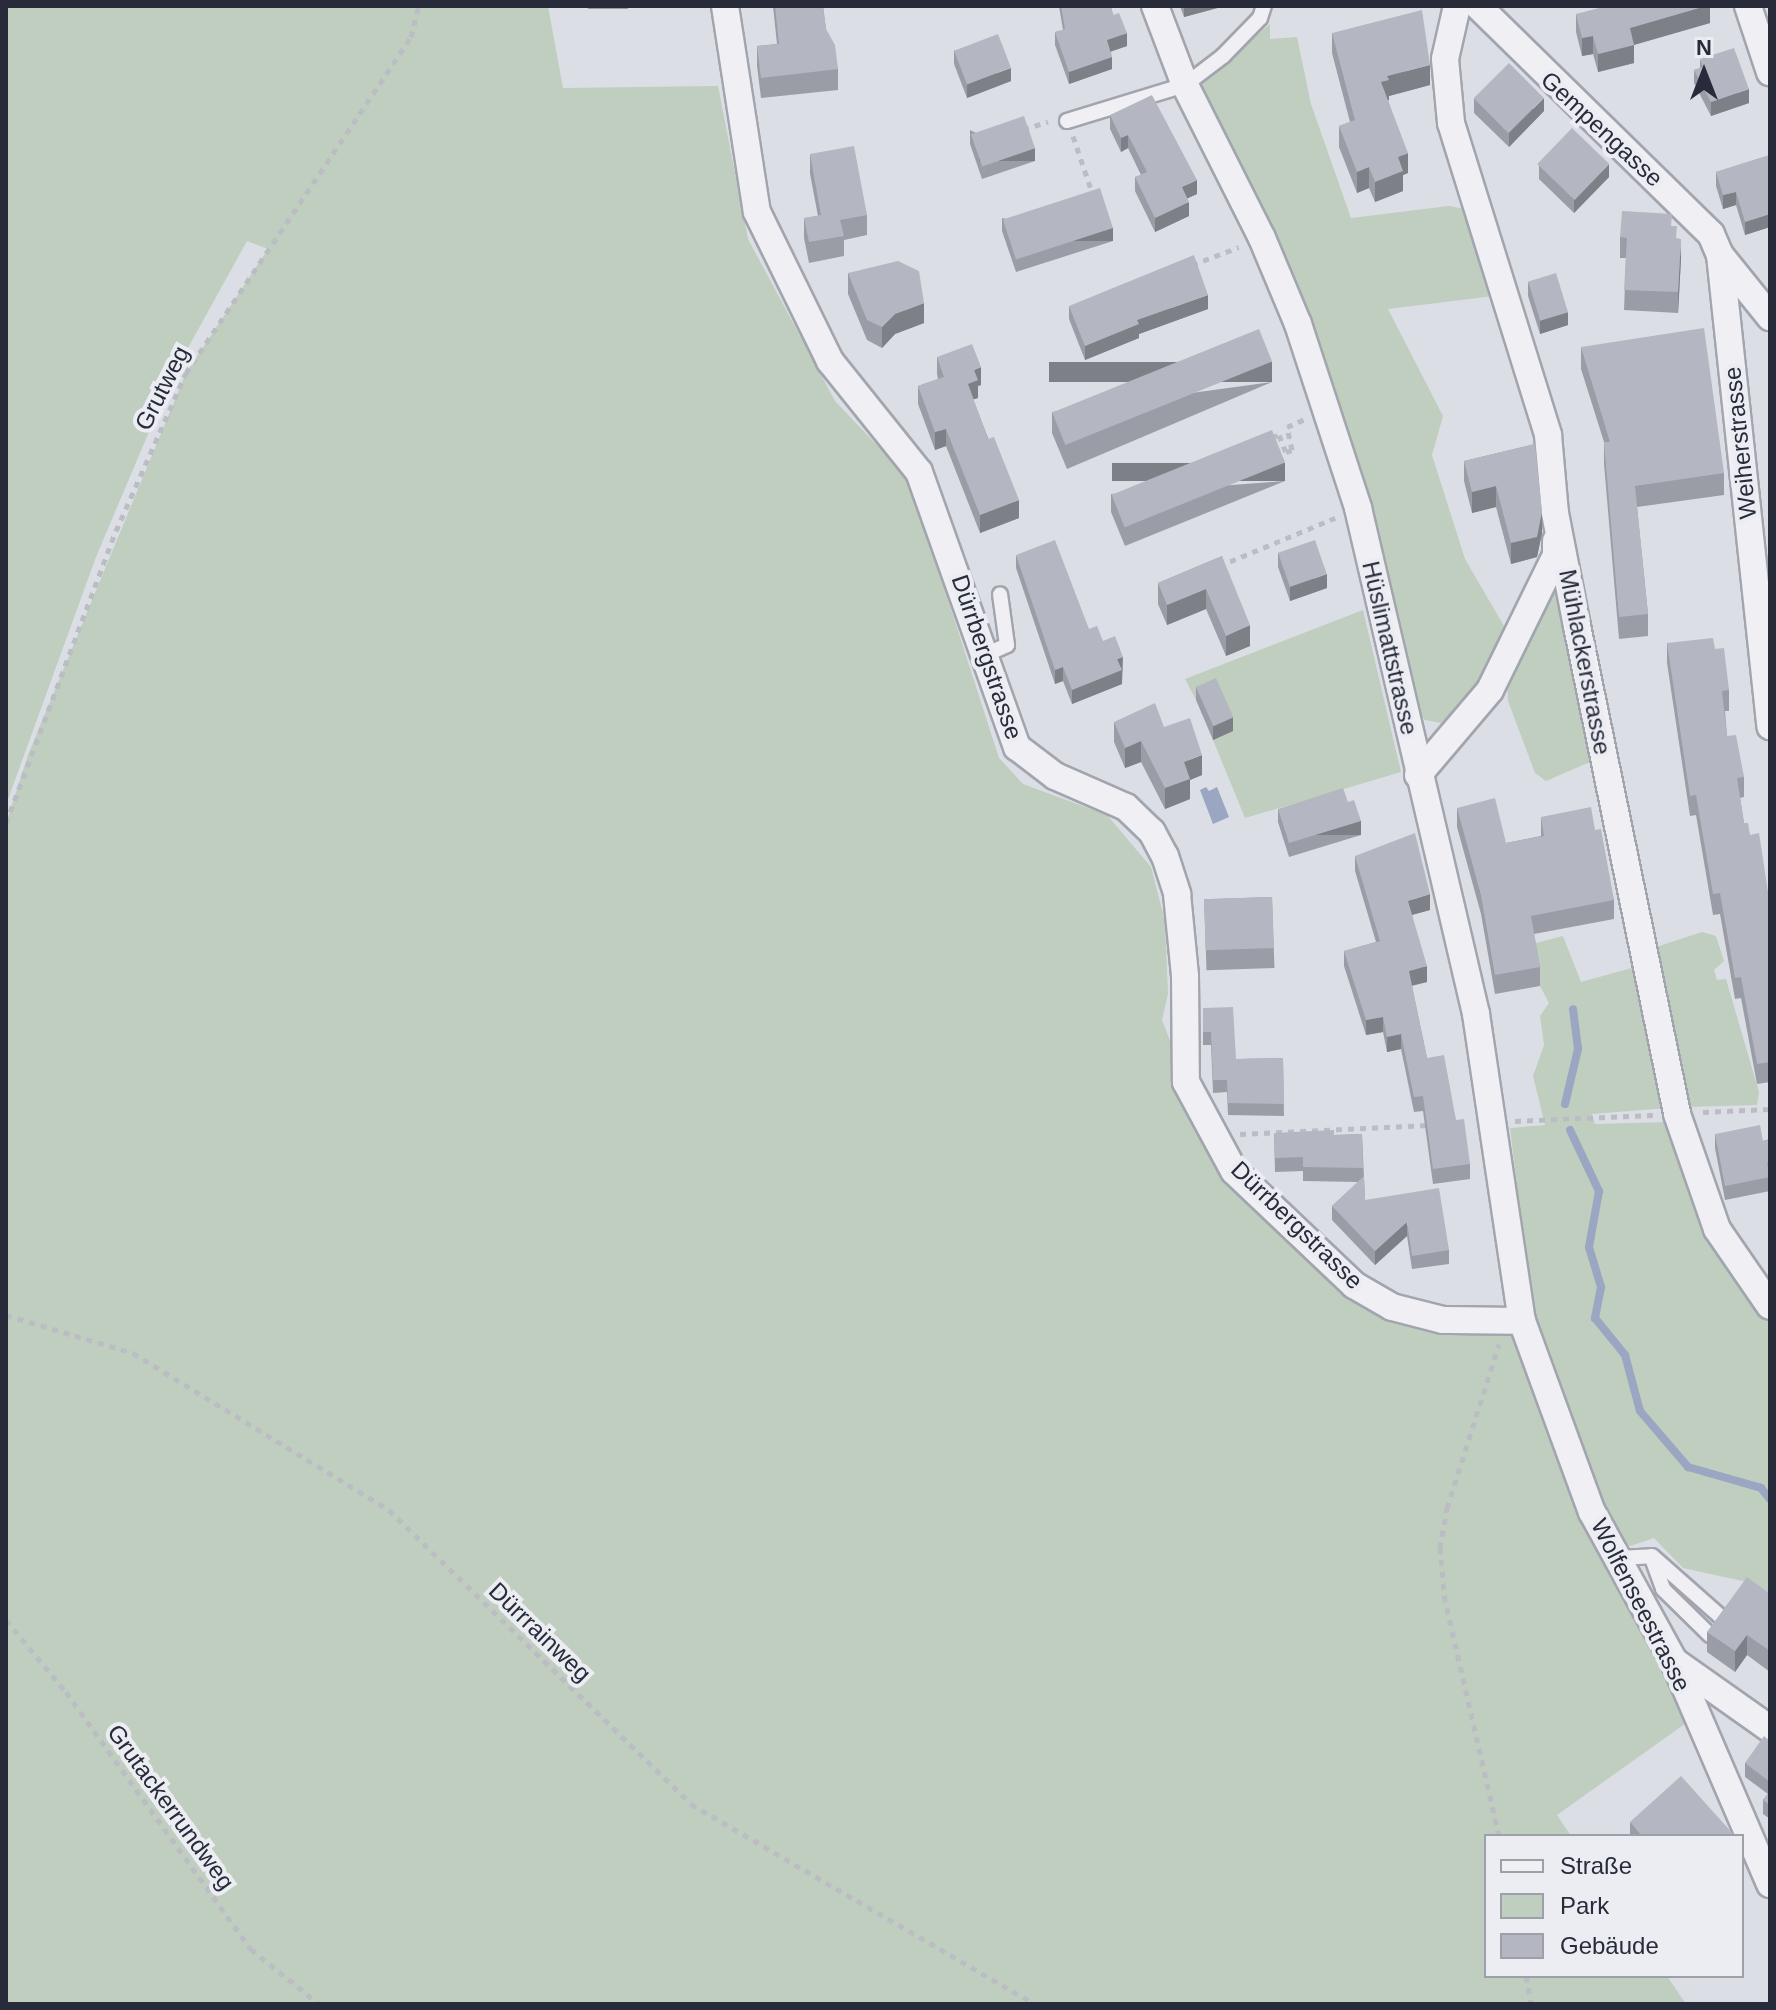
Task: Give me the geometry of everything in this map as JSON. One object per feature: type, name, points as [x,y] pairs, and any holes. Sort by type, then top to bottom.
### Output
[{"type":"street","name":"Dürrbergstrasse","points":[[725,6],[757,212],[830,361],[919,472],[987,654],[1017,747],[1055,776],[1126,807],[1152,832],[1165,856],[1177,894],[1185,976],[1186,1082],[1234,1171],[1354,1285],[1392,1307],[1443,1320],[1514,1321]]},
{"type":"street","name":"Hüslimattstrasse","points":[[1155,6],[1185,85],[1262,238],[1298,324],[1358,508],[1476,1014],[1492,1122],[1514,1321]]},
{"type":"street","name":"Mühlackerstrasse","points":[[1457,6],[1445,59],[1451,123],[1534,381],[1548,435],[1555,513],[1677,1114],[1717,1229],[1770,1306]]},
{"type":"street","name":"Gempengasse","points":[[1478,6],[1711,234],[1720,255],[1770,317]]},
{"type":"street","points":[[1748,6],[1770,72]]},
{"type":"street","name":"Weiherstrasse","points":[[1720,255],[1770,726]]},
{"type":"street","points":[[1418,775],[1490,690],[1556,555],[1555,513]]},
{"type":"street","name":"Wolfenseestrasse","points":[[1514,1321],[1592,1512],[1674,1661],[1770,1884]]},
{"type":"street","points":[[1674,1661],[1770,1729]]},
{"type":"lane","points":[[1067,121],[1185,85],[1223,56],[1260,18],[1264,6]]},
{"type":"lane","points":[[987,654],[1007,645],[1000,594]]},
{"type":"lane","points":[[1618,1558],[1652,1556],[1722,1618]]},
{"type":"lane","points":[[1652,1556],[1663,1589],[1710,1635]]},
{"type":"path","name":"Grutweg","points":[[6,823],[116,531],[186,373],[411,37],[419,6]]},
{"type":"path","points":[[1009,133],[1065,117],[1094,196],[1079,201]]},
{"type":"path","points":[[1176,271],[1262,238]]},
{"type":"path","points":[[1266,440],[1279,435],[1286,452],[1292,450],[1287,427]]},
{"type":"path","points":[[1213,568],[1331,519]]},
{"type":"path","points":[[1492,1122],[1770,1109]]},
{"type":"path","points":[[1215,1135],[1446,1124]]},
{"type":"path","name":"Dürrrainweg","points":[[6,1315],[133,1353],[389,1510],[691,1804],[1035,2004]]},
{"type":"path","points":[[1499,1834],[1445,1601],[1440,1548],[1447,1508],[1514,1321]]},
{"type":"path","name":"Grutackerrundweg","points":[[6,1620],[66,1692],[251,1949],[319,2004]]},
{"type":"path","points":[[1526,1978],[1531,2004]]},
{"type":"green space","points":[[6,6],[548,6],[563,88],[718,86],[748,239],[835,401],[909,479],[999,758],[1023,784],[1107,815],[1151,867],[1165,921],[1168,994],[1162,1020],[1186,1082],[1234,1171],[1392,1307],[1522,1321],[1592,1512],[1696,1716],[1557,1815],[1570,1834],[1484,1834],[1484,1978],[1668,1978],[1686,2004],[6,2004],[6,823],[28,755],[186,373],[268,249],[247,241],[173,375],[96,557],[6,805]]},
{"type":"green space","points":[[1270,24],[1270,39],[1297,37],[1311,104],[1351,218],[1449,206],[1465,209],[1494,296],[1388,309],[1443,416],[1432,455],[1465,559],[1504,626],[1487,677],[1456,718],[1441,723],[1425,720],[1416,710],[1355,454],[1325,359],[1200,83]]},
{"type":"green space","points":[[1557,592],[1565,598],[1597,759],[1546,781],[1535,773],[1508,701],[1507,676],[1546,599]]},
{"type":"green space","points":[[1363,610],[1401,772],[1245,818],[1213,740],[1232,731],[1216,692],[1196,700],[1185,679]]},
{"type":"green space","points":[[1702,932],[1716,936],[1724,961],[1714,970],[1717,980],[1726,979],[1759,1092],[1757,1105],[1686,1107],[1653,948]]},
{"type":"green space","points":[[1563,936],[1581,982],[1639,966],[1668,1108],[1592,1114],[1595,1124],[1668,1122],[1702,1219],[1747,1297],[1770,1322],[1770,1600],[1747,1582],[1683,1568],[1654,1538],[1630,1546],[1618,1538],[1601,1516],[1536,1341],[1510,1128],[1545,1125],[1533,1076],[1544,1045],[1540,1016],[1549,1003],[1540,986],[1532,944]]},
{"type":"water","points":[[1206,787],[1209,791],[1217,787],[1229,817],[1213,824],[1200,790]]},
{"type":"building","points":[[775,6],[823,6],[826,29],[835,45],[838,69],[761,78],[757,46],[779,44]]},
{"type":"building","points":[[1061,6],[1111,6],[1113,15],[1119,13],[1127,33],[1107,40],[1112,57],[1069,72],[1055,32],[1065,29]]},
{"type":"building","points":[[1607,6],[1706,6],[1630,28],[1634,45],[1598,54],[1593,36],[1582,38],[1576,14]]},
{"type":"building","points":[[1422,10],[1430,65],[1387,76],[1389,80],[1381,82],[1408,153],[1398,157],[1403,171],[1375,182],[1369,167],[1357,172],[1339,126],[1355,120],[1332,33]]},
{"type":"building","points":[[998,34],[1011,68],[967,84],[954,51]]},
{"type":"building","points":[[1734,48],[1749,89],[1711,102],[1694,70],[1703,67],[1700,59]]},
{"type":"building","points":[[1509,63],[1544,98],[1508,133],[1474,98]]},
{"type":"building","points":[[1152,95],[1197,180],[1182,187],[1189,202],[1155,218],[1135,177],[1147,172],[1128,135],[1121,138],[1110,115]]},
{"type":"building","points":[[1024,116],[1035,148],[982,166],[971,134]]},
{"type":"building","points":[[1572,128],[1609,164],[1575,200],[1537,164]]},
{"type":"building","points":[[854,146],[867,215],[840,220],[844,236],[809,242],[804,218],[821,215],[810,154]]},
{"type":"building","points":[[1770,155],[1770,214],[1745,222],[1736,192],[1723,195],[1716,172]]},
{"type":"building","points":[[1100,188],[1113,228],[1016,259],[1003,220]]},
{"type":"building","points":[[1622,211],[1672,214],[1671,226],[1677,226],[1676,238],[1681,239],[1678,292],[1624,290],[1627,238],[1620,237]]},
{"type":"building","points":[[1194,255],[1208,295],[1137,320],[1139,324],[1085,346],[1069,306]]},
{"type":"building","points":[[898,261],[919,271],[924,303],[895,314],[882,327],[867,320],[848,273]]},
{"type":"building","points":[[1556,273],[1568,312],[1540,321],[1528,281]]},
{"type":"building","points":[[1704,328],[1724,473],[1635,486],[1648,614],[1619,617],[1604,442],[1610,442],[1581,347]]},
{"type":"building","points":[[1259,329],[1272,361],[1065,445],[1052,413]]},
{"type":"building","points":[[972,344],[981,367],[974,370],[978,380],[968,384],[988,439],[994,437],[1019,500],[980,515],[946,429],[935,432],[918,386],[944,377],[937,357]]},
{"type":"building","points":[[1272,430],[1285,462],[1125,527],[1112,495]]},
{"type":"building","points":[[1535,444],[1542,512],[1537,537],[1511,543],[1496,486],[1472,492],[1464,461]]},
{"type":"building","points":[[1055,540],[1089,629],[1097,626],[1103,641],[1115,636],[1123,657],[1117,659],[1122,670],[1072,690],[1063,667],[1055,670],[1016,555]]},
{"type":"building","points":[[1315,540],[1327,574],[1290,587],[1278,553]]},
{"type":"building","points":[[1222,556],[1250,625],[1226,636],[1206,589],[1167,605],[1158,583]]},
{"type":"building","points":[[1713,638],[1715,649],[1724,648],[1729,690],[1722,691],[1727,736],[1736,735],[1744,777],[1737,778],[1744,823],[1748,823],[1750,835],[1759,833],[1770,905],[1770,1062],[1757,1064],[1741,977],[1735,978],[1720,893],[1713,894],[1696,795],[1690,796],[1667,643]]},
{"type":"building","points":[[1216,678],[1233,717],[1213,726],[1196,687]]},
{"type":"building","points":[[1155,703],[1164,727],[1190,718],[1202,755],[1184,762],[1190,779],[1165,788],[1141,741],[1125,748],[1114,722]]},
{"type":"building","points":[[1343,788],[1348,802],[1354,800],[1361,821],[1289,843],[1278,809]]},
{"type":"building","points":[[1495,798],[1506,843],[1544,836],[1541,817],[1591,807],[1595,830],[1601,829],[1614,900],[1531,916],[1540,967],[1495,975],[1481,895],[1457,808]]},
{"type":"building","points":[[1415,833],[1430,894],[1408,901],[1427,966],[1409,971],[1427,1058],[1444,1055],[1456,1120],[1464,1119],[1470,1164],[1433,1169],[1423,1096],[1414,1097],[1401,1034],[1387,1037],[1383,1017],[1366,1020],[1344,951],[1380,941],[1355,856]]},
{"type":"building","points":[[1272,897],[1274,948],[1206,950],[1204,899]]},
{"type":"building","points":[[1233,1007],[1236,1059],[1283,1058],[1284,1104],[1228,1103],[1227,1080],[1213,1080],[1211,1032],[1203,1032],[1203,1008]]},
{"type":"building","points":[[1760,1125],[1763,1141],[1770,1139],[1770,1163],[1767,1163],[1770,1177],[1725,1186],[1715,1134]]},
{"type":"building","points":[[1334,1130],[1334,1135],[1362,1134],[1363,1168],[1303,1167],[1303,1157],[1275,1158],[1274,1133]]},
{"type":"building","points":[[1364,1176],[1365,1200],[1439,1188],[1449,1250],[1412,1256],[1407,1222],[1375,1251],[1332,1206]]},
{"type":"building","points":[[1747,1577],[1770,1594],[1770,1651],[1747,1635],[1735,1651],[1707,1632]]},
{"type":"building","points":[[1764,1736],[1770,1741],[1770,1782],[1745,1763]]},
{"type":"building","points":[[1681,1776],[1733,1834],[1640,1834],[1630,1822]]},
{"type":"building","points":[[1770,1790],[1770,1805],[1763,1800]]},
{"type":"waterway","points":[[1565,1104],[1578,1049],[1573,1009]]},
{"type":"waterway","points":[[1570,1130],[1599,1191],[1589,1247],[1601,1287],[1595,1318],[1625,1355],[1640,1411],[1688,1467],[1761,1488],[1770,1499]]}]
